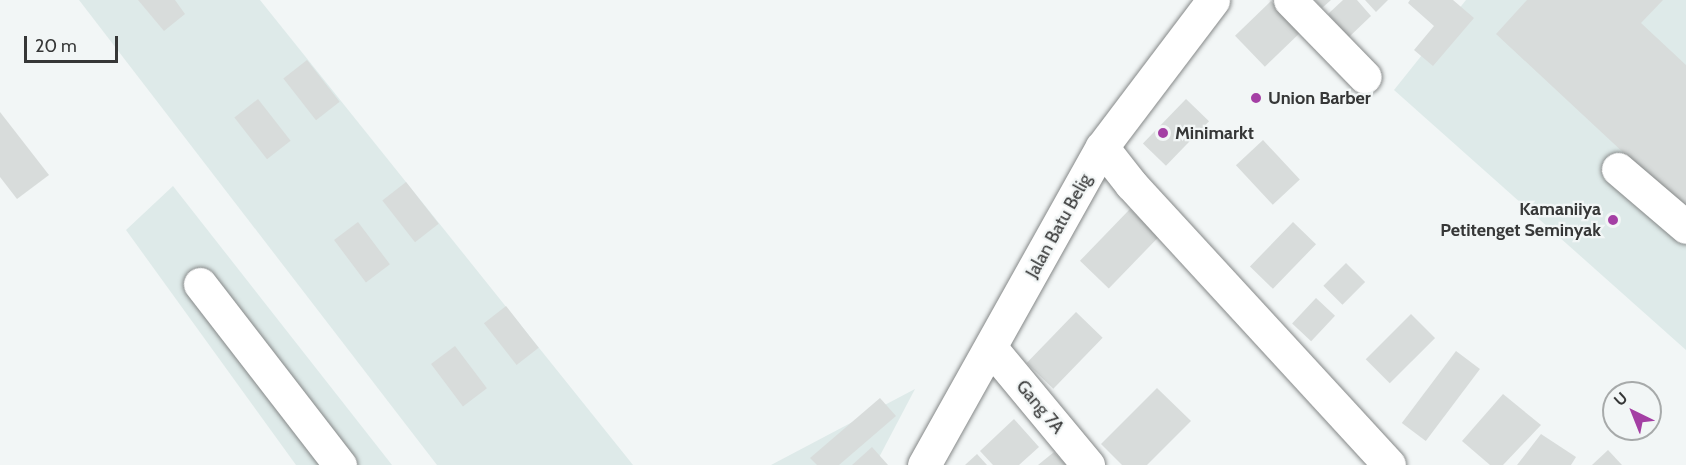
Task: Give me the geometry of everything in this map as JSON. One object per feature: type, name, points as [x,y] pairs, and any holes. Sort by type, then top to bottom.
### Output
[{"type":"street","name":"Jalan Batu Belig","points":[[924,465],[1102,147],[1213,0]]},
{"type":"street","points":[[1290,0],[1365,77]]},
{"type":"street","points":[[1102,147],[1131,184],[1389,465]]},
{"type":"street","points":[[1618,169],[1686,227]]},
{"type":"street","points":[[200,284],[340,465]]},
{"type":"street","name":"Gang 7A","points":[[991,348],[1088,465]]},
{"type":"shaded area","points":[[79,0],[260,0],[633,465],[437,465]]},
{"type":"shaded area","name":"Kamaniiya Petitenget Seminyak","points":[[1466,0],[1686,0],[1686,350],[1394,90]]},
{"type":"shaded area","points":[[173,186],[392,465],[296,465],[126,230]]},
{"type":"shaded area","points":[[915,389],[875,465],[771,465]]},
{"type":"building","points":[[138,0],[175,0],[185,14],[164,31]]},
{"type":"building","points":[[1315,0],[1331,0],[1322,8]]},
{"type":"building","points":[[1343,0],[1357,0],[1371,16],[1349,37],[1328,14]]},
{"type":"building","points":[[1365,0],[1388,0],[1376,12]]},
{"type":"building","points":[[1410,0],[1453,0],[1474,18],[1433,66],[1414,50],[1434,26],[1408,3]]},
{"type":"building","points":[[1527,0],[1663,0],[1641,23],[1686,65],[1686,211],[1496,34]]},
{"type":"building","points":[[1271,1],[1301,32],[1265,67],[1235,36]]},
{"type":"building","points":[[307,60],[340,102],[316,120],[283,78]]},
{"type":"building","points":[[258,99],[291,141],[267,159],[234,117]]},
{"type":"building","points":[[1186,99],[1209,121],[1166,166],[1143,144]]},
{"type":"building","points":[[0,112],[49,175],[17,199],[0,177]]},
{"type":"building","points":[[1263,140],[1300,179],[1273,205],[1236,165]]},
{"type":"building","points":[[406,182],[439,224],[415,242],[382,200]]},
{"type":"building","points":[[1130,209],[1159,237],[1109,289],[1080,261]]},
{"type":"building","points":[[358,222],[390,264],[366,282],[334,240]]},
{"type":"building","points":[[1293,222],[1316,244],[1273,289],[1250,267]]},
{"type":"building","points":[[1346,263],[1365,282],[1342,305],[1323,286]]},
{"type":"building","points":[[1316,298],[1335,316],[1311,341],[1292,324]]},
{"type":"building","points":[[506,306],[539,348],[517,365],[484,323]]},
{"type":"building","points":[[1076,312],[1103,338],[1053,389],[1027,363]]},
{"type":"building","points":[[1411,314],[1435,338],[1390,383],[1366,359]]},
{"type":"building","points":[[455,346],[487,388],[463,406],[431,364]]},
{"type":"building","points":[[1456,351],[1480,369],[1426,441],[1402,423]]},
{"type":"building","points":[[1157,388],[1191,421],[1147,465],[1122,465],[1101,444]]},
{"type":"building","points":[[1503,394],[1541,425],[1503,465],[1490,465],[1462,441]]},
{"type":"building","points":[[880,398],[896,416],[839,465],[817,465],[810,458]]},
{"type":"building","points":[[1014,419],[1039,447],[1019,465],[993,465],[980,451]]},
{"type":"building","points":[[1541,434],[1576,457],[1571,465],[1517,465]]},
{"type":"building","points":[[872,447],[888,465],[852,465]]},
{"type":"building","points":[[1608,450],[1622,465],[1592,465]]},
{"type":"building","points":[[1054,452],[1066,465],[1038,465]]},
{"type":"building","points":[[977,454],[987,465],[965,465]]},
{"type":"place","name":"Union Barber","points":[[1256,98]]},
{"type":"place","name":"Minimarkt","points":[[1163,133]]},
{"type":"place","name":"Kamaniiya Petitenget Seminyak","points":[[1613,220]]}]
